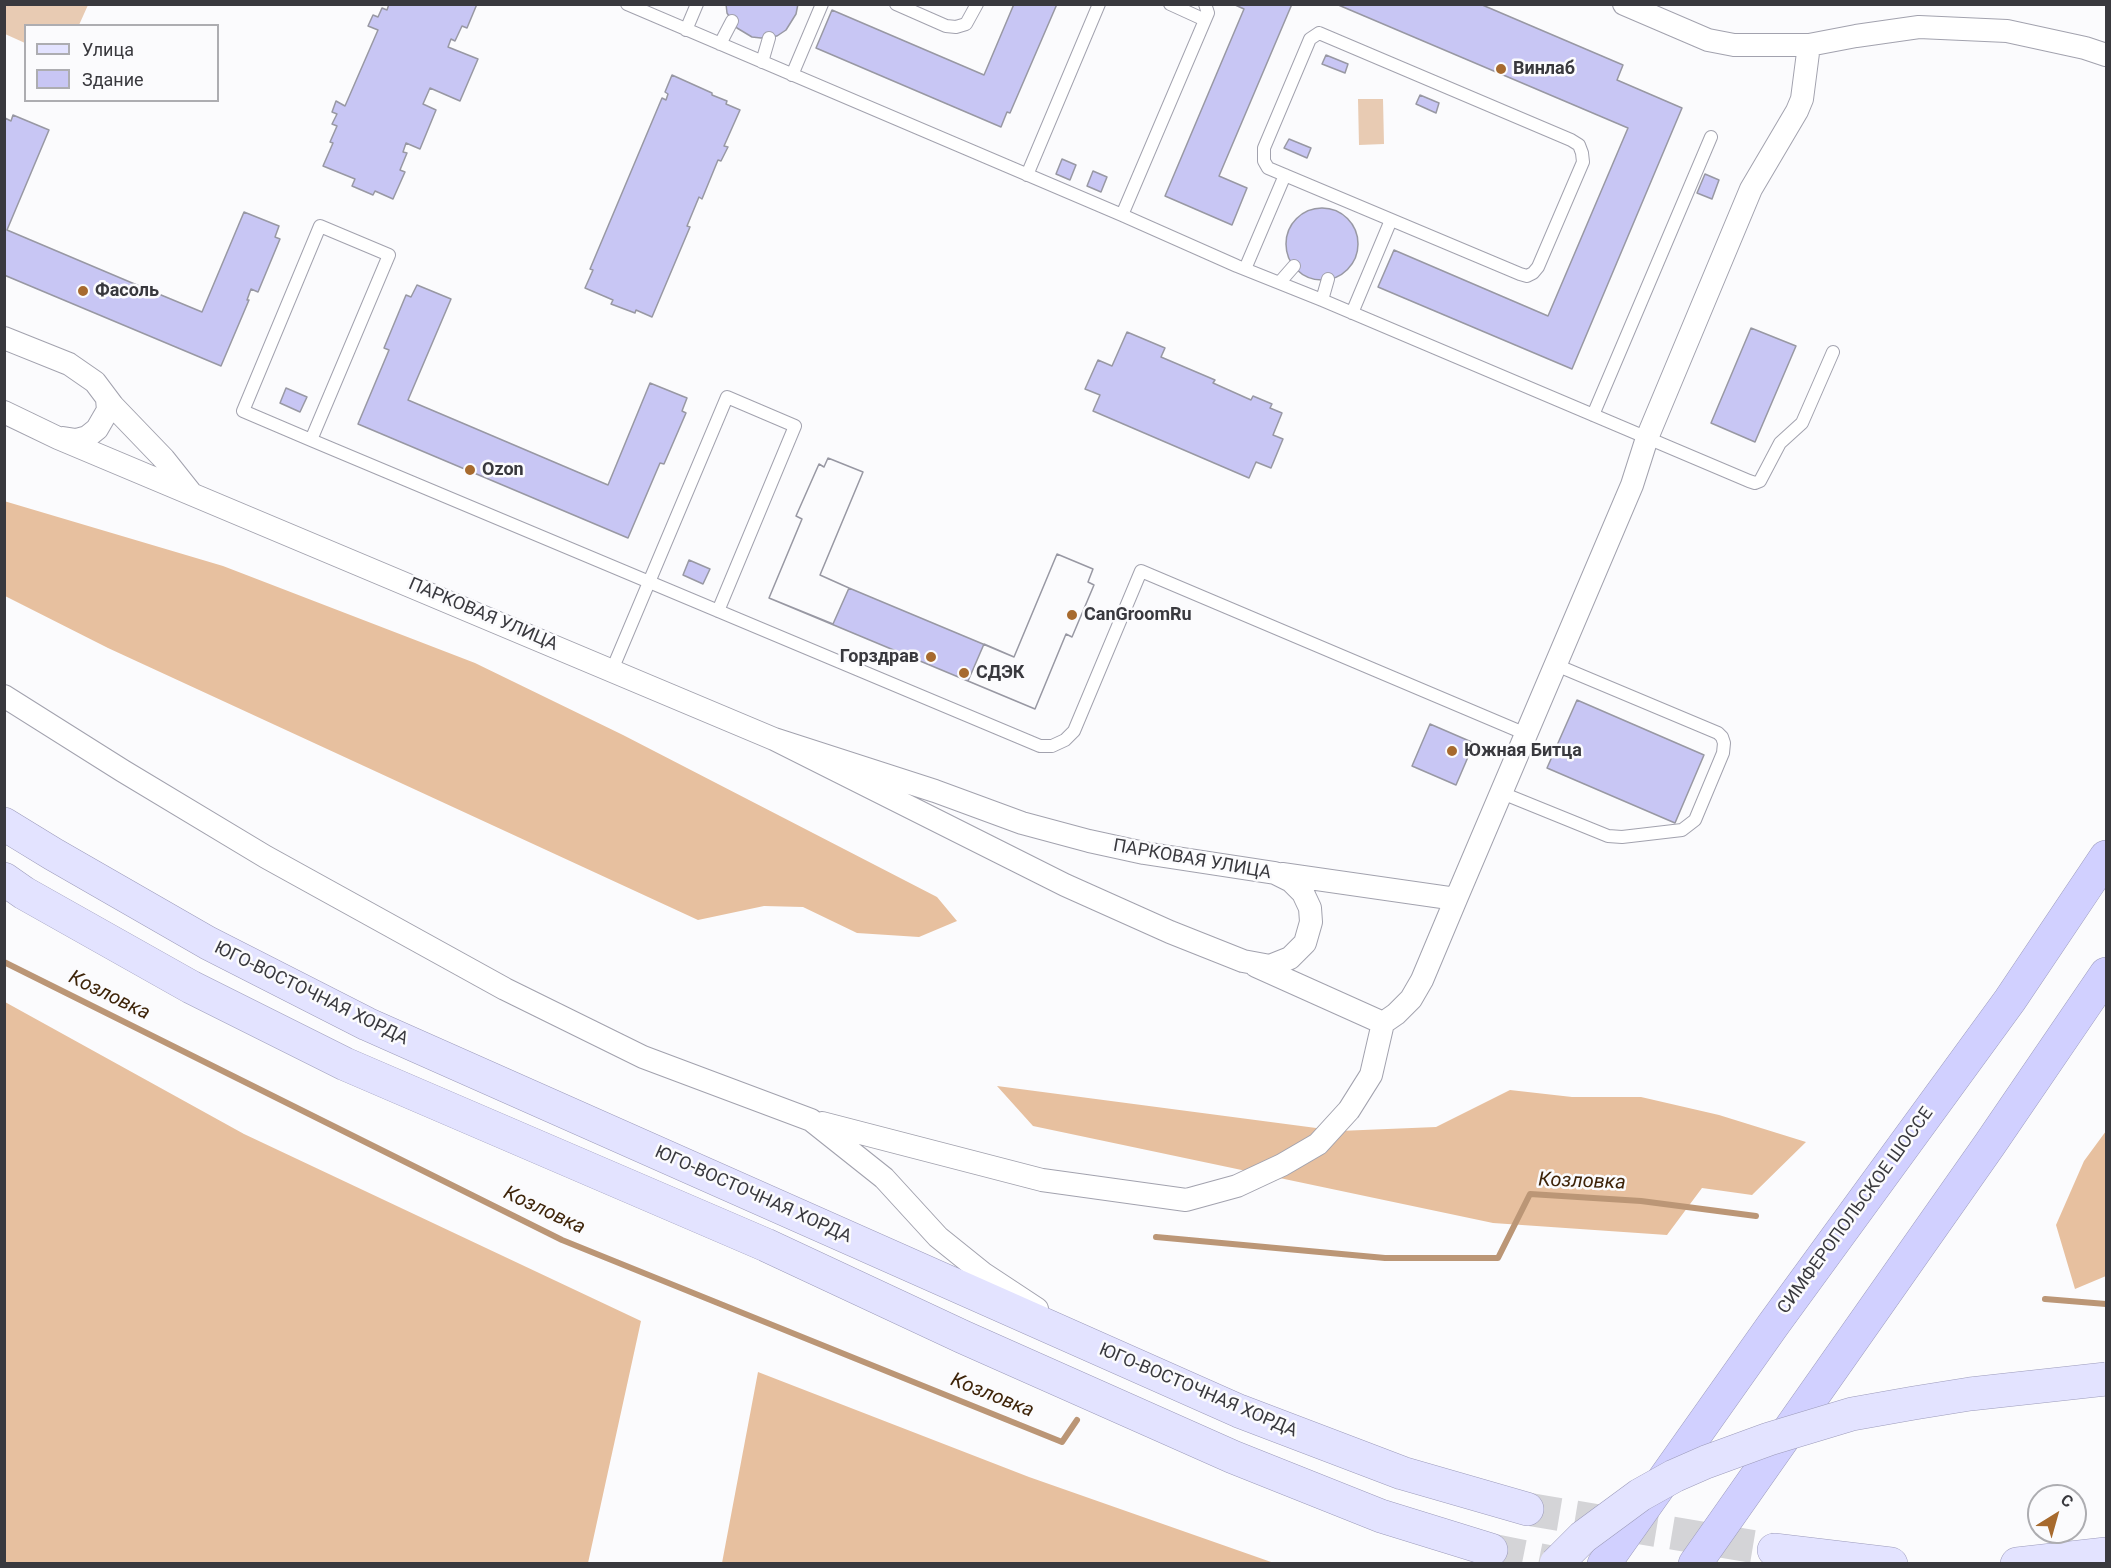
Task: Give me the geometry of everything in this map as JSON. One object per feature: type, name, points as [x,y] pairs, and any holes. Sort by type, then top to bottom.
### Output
[{"type":"highway","name":"СИМФЕРОПОЛЬСКОЕ ШОССЕ","points":[[1604,1563],[2010,999],[2106,857]]},
{"type":"highway","points":[[1695,1563],[1990,1144],[2106,974]]},
{"type":"main road","name":"ЮГО-ВОСТОЧНАЯ ХОРДА","points":[[4,824],[208,943],[367,1024],[1239,1411],[1402,1473],[1527,1509]]},
{"type":"main road","points":[[11,885],[191,987],[345,1064],[766,1245],[996,1352],[1233,1457],[1381,1516],[1491,1550]]},
{"type":"main road","points":[[1556,1563],[1583,1537],[1640,1495],[1706,1462],[1768,1439],[1852,1414],[1970,1394],[2106,1379]]},
{"type":"main road","points":[[1774,1550],[1891,1563]]},
{"type":"main road","points":[[2017,1563],[2106,1554]]},
{"type":"street","points":[[1624,4],[1708,40],[1734,45],[1809,45],[1908,29],[1941,28],[2007,31],[2085,48],[2106,55]]},
{"type":"street","points":[[4,696],[266,857],[505,989],[643,1057],[811,1120],[1042,1180],[1186,1200],[1237,1186],[1282,1165],[1318,1144],[1349,1110],[1371,1075],[1383,1023],[1411,999],[1422,980],[1632,485],[1647,438],[1751,189],[1800,105],[1809,45]]},
{"type":"street","name":"ПАРКОВАЯ УЛИЦА","points":[[4,338],[69,364],[95,382],[107,399],[164,459],[192,494]]},
{"type":"street","points":[[58,438],[76,440],[87,437],[104,419],[108,410],[107,399]]},
{"type":"street","name":"ПАРКОВАЯ УЛИЦА","points":[[4,412],[58,438],[774,739],[1065,885],[1170,932],[1243,961],[1270,966],[1290,958],[1305,943],[1311,922],[1310,908],[1303,893],[1292,881],[1275,873],[1144,853],[1089,841],[1022,823],[935,791],[774,739]]},
{"type":"street","points":[[1275,873],[1456,899]]},
{"type":"street","points":[[1243,961],[1383,1023]]},
{"type":"street","points":[[811,1120],[884,1178],[938,1237],[984,1274],[1040,1311],[1164,1379]]},
{"type":"lane","points":[[627,4],[1245,269],[1755,483],[1761,481],[1780,443],[1802,423],[1833,352]]},
{"type":"lane","points":[[686,30],[697,4]]},
{"type":"lane","points":[[792,75],[822,4]]},
{"type":"lane","points":[[896,4],[946,26],[956,27],[966,24],[976,4]]},
{"type":"lane","points":[[1027,175],[1099,4]]},
{"type":"lane","points":[[1170,4],[1205,20]]},
{"type":"lane","points":[[1122,215],[1208,13],[1204,4]]},
{"type":"lane","points":[[720,44],[732,21]]},
{"type":"lane","points":[[1319,33],[1572,140],[1579,145],[1582,153],[1582,162],[1538,267],[1527,276],[1391,220],[1268,168],[1264,161],[1264,148],[1313,35],[1319,33]]},
{"type":"lane","points":[[762,62],[769,38]]},
{"type":"lane","points":[[1593,415],[1711,137]]},
{"type":"lane","points":[[1245,269],[1285,175]]},
{"type":"lane","points":[[1352,312],[1391,220]]},
{"type":"lane","points":[[311,440],[389,255],[320,226],[243,411],[311,440],[1040,746],[1052,746],[1065,740],[1074,731],[1141,571],[1526,734]]},
{"type":"lane","points":[[1280,282],[1294,266]]},
{"type":"lane","points":[[1322,300],[1328,279]]},
{"type":"lane","points":[[612,670],[727,397],[795,426],[718,611]]},
{"type":"lane","points":[[1502,793],[1608,836],[1622,837],[1682,830],[1695,820],[1723,753],[1725,743],[1722,737],[1718,733],[1556,665]]},
{"type":"shaded area","points":[[5,4],[88,5],[79,24],[24,24],[24,43],[5,34]]},
{"type":"shaded area","points":[[1358,99],[1383,99],[1384,144],[1359,145]]},
{"type":"shaded area","points":[[4,501],[223,566],[475,663],[623,735],[937,897],[957,921],[919,937],[857,933],[803,907],[764,906],[698,920],[108,648],[5,596]]},
{"type":"shaded area","points":[[5,1002],[244,1134],[641,1321],[588,1563],[5,1563]]},
{"type":"shaded area","points":[[997,1086],[1339,1131],[1436,1127],[1510,1090],[1572,1097],[1641,1097],[1719,1115],[1806,1142],[1752,1195],[1702,1188],[1667,1235],[1493,1223],[1033,1126]]},
{"type":"shaded area","points":[[2106,1131],[2106,1276],[2075,1289],[2056,1225],[2084,1161]]},
{"type":"shaded area","points":[[758,1372],[1029,1477],[1274,1563],[722,1563]]},
{"type":"building","points":[[389,4],[477,4],[467,28],[462,26],[455,41],[451,39],[448,47],[478,59],[460,101],[430,88],[423,104],[436,110],[420,149],[406,143],[403,152],[407,153],[400,170],[405,172],[393,199],[375,191],[373,195],[352,186],[355,179],[323,166],[333,143],[330,142],[337,126],[332,124],[337,114],[332,112],[336,101],[345,106],[378,30],[368,26],[373,15],[378,17],[382,8],[387,10]]},
{"type":"building","points":[[726,4],[798,4],[796,14],[786,30],[777,36],[761,38],[752,37],[737,28],[727,13]]},
{"type":"building","points":[[1014,4],[1057,4],[1010,113],[1007,112],[1001,127],[816,48],[832,10],[984,75]]},
{"type":"building","points":[[1233,4],[1292,4],[1219,176],[1247,188],[1232,225],[1165,196],[1244,9]]},
{"type":"building","points":[[1336,4],[1480,4],[1623,65],[1617,80],[1682,108],[1572,369],[1378,287],[1394,250],[1548,316],[1628,128]]},
{"type":"building","points":[[1326,55],[1348,64],[1345,73],[1322,64]]},
{"type":"building","points":[[672,75],[712,93],[727,101],[726,104],[740,110],[724,146],[728,147],[721,161],[718,160],[702,199],[699,197],[687,226],[690,227],[652,317],[636,310],[635,313],[611,304],[613,300],[585,288],[593,270],[590,269],[662,98],[666,100],[668,94],[665,92]]},
{"type":"building","points":[[1420,95],[1439,103],[1436,113],[1416,104]]},
{"type":"building","points":[[13,115],[49,130],[7,230],[137,285],[202,312],[244,212],[279,226],[275,237],[280,239],[258,292],[251,289],[247,300],[249,300],[221,366],[4,275],[4,121],[5,118],[11,121]]},
{"type":"building","points":[[1289,139],[1311,148],[1307,158],[1284,148]]},
{"type":"building","points":[[1062,159],[1076,165],[1070,180],[1056,174]]},
{"type":"building","points":[[1093,171],[1107,177],[1101,192],[1087,186]]},
{"type":"building","points":[[1705,174],[1719,180],[1712,199],[1697,193]]},
{"type":"building","points":[[1322,208],[1342,214],[1352,224],[1358,244],[1352,264],[1342,274],[1322,280],[1302,274],[1292,264],[1286,244],[1292,224],[1302,214]]},
{"type":"building","points":[[417,285],[451,299],[408,400],[608,485],[650,383],[687,398],[682,411],[686,413],[664,464],[660,463],[628,538],[358,424],[389,350],[384,348],[406,295],[411,297]]},
{"type":"building","points":[[1751,328],[1796,346],[1755,442],[1711,423]]},
{"type":"building","points":[[1127,332],[1165,348],[1161,357],[1215,380],[1213,383],[1251,400],[1253,396],[1272,404],[1270,408],[1282,413],[1273,435],[1283,439],[1271,468],[1256,462],[1249,478],[1093,411],[1100,395],[1085,389],[1098,360],[1112,366]]},
{"type":"building","points":[[286,388],[307,397],[300,412],[280,403]]},
{"type":"building","points":[[828,458],[863,472],[820,575],[849,588],[1014,657],[1057,554],[1093,569],[1088,582],[1094,585],[1072,637],[1066,634],[1035,709],[769,598],[802,519],[796,516],[819,464],[824,467]]},
{"type":"building","points":[[828,458],[863,472],[820,575],[849,588],[833,624],[769,598],[802,519],[796,516],[819,464],[824,467]]},
{"type":"building","points":[[1057,554],[1093,569],[1088,582],[1094,585],[1072,637],[1066,634],[1035,709],[968,681],[984,644],[1014,657]]},
{"type":"building","points":[[689,560],[710,569],[703,584],[683,575]]},
{"type":"building","points":[[1577,700],[1704,755],[1675,823],[1547,768]]},
{"type":"building","points":[[1430,724],[1474,743],[1456,785],[1412,766]]},
{"type":"waterway","name":"Козловка","points":[[4,962],[562,1240],[1062,1442],[1077,1420]]},
{"type":"waterway","name":"Козловка","points":[[1156,1237],[1385,1258],[1498,1258],[1530,1194],[1641,1201],[1756,1216]]},
{"type":"waterway","name":"Козловка","points":[[2045,1299],[2106,1304]]},
{"type":"tunnel","points":[[1527,1509],[1774,1550]]},
{"type":"tunnel","points":[[1491,1550],[1561,1564]]},
{"type":"place","name":"Винлаб","points":[[1501,69]]},
{"type":"place","name":"Фасоль","points":[[83,291]]},
{"type":"place","name":"Ozon","points":[[470,470]]},
{"type":"place","name":"CanGroomRu","points":[[1072,615]]},
{"type":"place","name":"Горздрав","points":[[931,657]]},
{"type":"place","name":"СДЭК","points":[[964,673]]},
{"type":"place","name":"Южная Битца","points":[[1452,751]]}]
